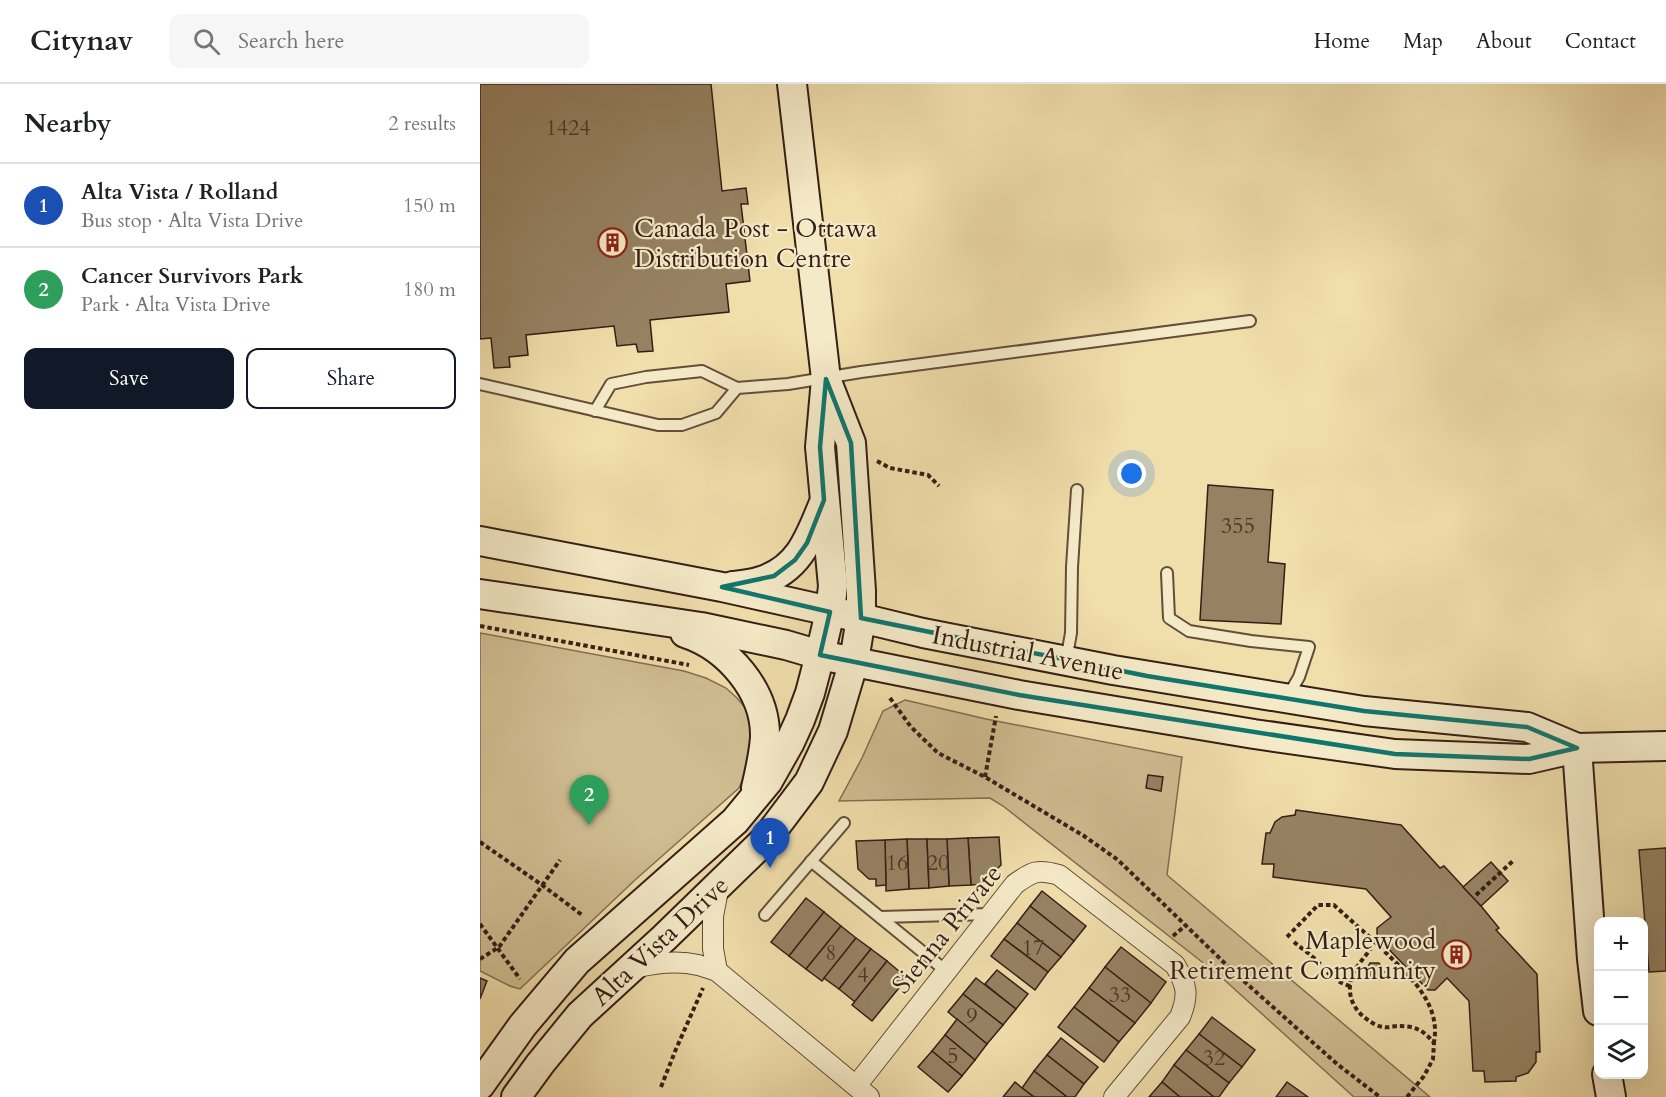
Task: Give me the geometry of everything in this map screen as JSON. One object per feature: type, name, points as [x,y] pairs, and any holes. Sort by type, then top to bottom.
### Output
[{"type":"main road","points":[[792,84],[826,379]]},
{"type":"main road","name":"Alta Vista Drive","points":[[516,1097],[580,1016],[766,839],[809,782],[833,731],[854,661],[861,618],[861,591],[851,443],[826,379]]},
{"type":"main road","name":"Alta Vista Drive","points":[[480,1085],[523,1025],[577,961],[735,821],[768,781],[790,742],[810,693],[830,612],[833,580],[820,447],[826,379]]},
{"type":"main road","points":[[722,587],[759,582],[774,576],[795,560],[807,543],[824,500]]},
{"type":"main road","name":"Industrial Avenue","points":[[480,541],[722,587],[923,633],[1125,672],[1364,711],[1527,727],[1577,748]]},
{"type":"main road","name":"Industrial Avenue","points":[[480,594],[701,627],[820,655],[1019,695],[1254,734],[1395,754],[1529,759],[1577,748],[1666,746]]},
{"type":"main road","points":[[623,615],[691,635],[714,647],[742,674],[759,704],[765,736],[753,801]]},
{"type":"main road","points":[[1577,748],[1594,974]]},
{"type":"main road","points":[[1608,1079],[1611,1097]]},
{"type":"street","name":"Sienna Private","points":[[862,1092],[946,971],[1015,884],[1028,874],[1042,870],[1059,875],[1175,965],[1184,980],[1186,1003],[1180,1017],[1114,1097]]},
{"type":"street","points":[[717,971],[713,949],[713,916],[719,885]]},
{"type":"street","points":[[631,969],[658,962],[683,963],[717,971],[862,1092]]},
{"type":"lane","points":[[595,411],[611,384],[646,377],[702,371],[737,388],[788,384],[861,372],[1250,321]]},
{"type":"lane","points":[[480,384],[658,425],[682,425],[716,413],[737,388]]},
{"type":"lane","points":[[1066,661],[1071,633],[1077,490]]},
{"type":"lane","points":[[1167,573],[1169,618],[1189,631],[1309,647],[1299,677],[1286,699]]},
{"type":"lane","points":[[765,915],[844,823]]},
{"type":"lane","points":[[811,861],[946,971]]},
{"type":"lane","points":[[880,917],[991,914]]},
{"type":"path","points":[[851,443],[890,468],[928,475],[939,486]]},
{"type":"path","points":[[480,626],[695,666]]},
{"type":"path","points":[[890,698],[911,727],[938,753],[985,777],[1084,836],[1118,860],[1238,976],[1337,1064],[1380,1097]]},
{"type":"path","points":[[985,777],[996,716]]},
{"type":"path","points":[[480,842],[582,915]]},
{"type":"path","points":[[480,959],[499,947],[560,860]]},
{"type":"path","points":[[1476,895],[1514,860]]},
{"type":"path","points":[[1287,936],[1318,905],[1334,905],[1374,941],[1419,988],[1429,1003],[1436,1032],[1433,1059],[1424,1076],[1407,1097]]},
{"type":"path","points":[[480,924],[499,947],[520,979]]},
{"type":"path","points":[[1374,941],[1370,952],[1360,962],[1352,976],[1348,993],[1358,1013],[1384,1028],[1410,1027],[1425,1032],[1434,1043]]},
{"type":"path","points":[[1294,942],[1319,963],[1329,975],[1340,983],[1350,986]]},
{"type":"path","points":[[661,1087],[703,988],[694,983]]},
{"type":"highlighted area","points":[[826,379],[851,443],[861,618],[1147,676],[1364,711],[1527,727],[1577,748],[1529,759],[1395,754],[1019,695],[820,655],[830,612],[722,587],[774,576],[795,560],[807,543],[824,500],[820,447]]},
{"type":"shaded area","points":[[480,633],[684,671],[726,688],[749,712],[752,758],[739,788],[635,880],[520,989],[480,971]]},
{"type":"shaded area","points":[[905,700],[986,719],[1182,757],[1167,875],[1430,1097],[1354,1097],[1220,976],[990,798],[839,801],[883,711]]},
{"type":"building","name":"Canada Post - Ottawa Distribution Centre","points":[[480,84],[711,84],[722,191],[746,188],[748,204],[741,204],[750,281],[726,284],[729,312],[650,320],[653,351],[638,352],[636,344],[617,346],[614,326],[526,335],[528,355],[509,357],[510,367],[494,368],[491,338],[480,339]]},
{"type":"building","points":[[1208,485],[1273,490],[1268,562],[1285,564],[1281,624],[1200,620]]},
{"type":"building","points":[[1148,775],[1163,777],[1161,791],[1146,788]]},
{"type":"building","name":"Maplewood Retirement Community","points":[[1296,810],[1401,825],[1440,868],[1444,866],[1481,906],[1499,928],[1496,930],[1537,974],[1540,1052],[1536,1052],[1536,1062],[1528,1073],[1516,1077],[1516,1081],[1485,1082],[1484,1071],[1473,1071],[1469,1001],[1447,978],[1435,990],[1428,990],[1377,937],[1377,928],[1391,917],[1366,889],[1273,877],[1274,864],[1262,864],[1266,833],[1270,833],[1275,822],[1282,817],[1295,815]]},
{"type":"building","points":[[999,837],[1001,865],[989,877],[983,877],[983,884],[971,885],[968,838]]},
{"type":"building","points":[[968,838],[971,885],[949,886],[947,839]]},
{"type":"building","points":[[907,839],[927,839],[929,888],[909,889]]},
{"type":"building","points":[[907,839],[909,889],[886,891],[885,840]]},
{"type":"building","points":[[927,839],[947,839],[949,886],[929,888]]},
{"type":"building","points":[[885,840],[886,885],[876,886],[876,879],[869,879],[858,869],[856,841]]},
{"type":"building","points":[[1666,848],[1666,971],[1649,972],[1648,917],[1644,917],[1639,850]]},
{"type":"building","points":[[1491,862],[1508,881],[1481,906],[1463,887]]},
{"type":"building","points":[[1042,891],[1086,926],[1074,941],[1030,906]]},
{"type":"building","points":[[806,898],[824,912],[789,956],[771,942]]},
{"type":"building","points":[[1030,906],[1074,941],[1061,957],[1017,923]]},
{"type":"building","points":[[824,912],[841,926],[806,969],[789,956]]},
{"type":"building","points":[[1017,923],[1061,957],[1048,972],[1004,939]]},
{"type":"building","points":[[841,926],[856,938],[822,981],[806,969]]},
{"type":"building","points":[[856,938],[871,949],[839,989],[824,978]]},
{"type":"building","points":[[1004,939],[1048,972],[1035,990],[991,956]]},
{"type":"building","points":[[1121,947],[1166,982],[1151,1003],[1105,967]]},
{"type":"building","points":[[871,949],[887,961],[855,1002],[839,989]]},
{"type":"building","points":[[887,961],[907,978],[872,1021],[852,1005]]},
{"type":"building","points":[[1370,963],[1379,963],[1384,972],[1379,980],[1370,980],[1365,972]]},
{"type":"building","points":[[1105,967],[1151,1003],[1135,1023],[1089,988]]},
{"type":"building","points":[[997,970],[1028,994],[1016,1009],[985,984]]},
{"type":"building","points":[[480,978],[487,981],[480,999]]},
{"type":"building","points":[[976,978],[1016,1009],[1003,1025],[963,994]]},
{"type":"building","points":[[1089,988],[1135,1023],[1119,1042],[1074,1007]]},
{"type":"building","points":[[963,994],[1003,1025],[987,1044],[948,1012]]},
{"type":"building","points":[[1074,1007],[1119,1042],[1104,1062],[1058,1027]]},
{"type":"building","points":[[1212,1017],[1255,1050],[1242,1067],[1199,1034]]},
{"type":"building","points":[[957,1019],[987,1044],[975,1060],[945,1035]]},
{"type":"building","points":[[1199,1034],[1242,1067],[1229,1083],[1186,1050]]},
{"type":"building","points":[[945,1035],[975,1060],[962,1076],[932,1051]]},
{"type":"building","points":[[1061,1038],[1098,1067],[1084,1084],[1047,1055]]},
{"type":"building","points":[[1186,1050],[1229,1083],[1219,1097],[1214,1097],[1174,1065]]},
{"type":"building","points":[[932,1051],[962,1076],[948,1092],[918,1067]]},
{"type":"building","points":[[1047,1055],[1084,1084],[1075,1097],[1067,1097],[1034,1071]]},
{"type":"building","points":[[1174,1065],[1214,1097],[1180,1097],[1162,1082]]},
{"type":"building","points":[[1034,1071],[1067,1097],[1034,1097],[1022,1088]]},
{"type":"building","points":[[1015,1082],[1022,1088],[1034,1097],[1003,1097]]},
{"type":"building","points":[[1162,1082],[1180,1097],[1149,1097]]},
{"type":"building","points":[[1287,1082],[1308,1097],[1276,1097]]},
{"type":"place","name":"Canada Post - Ottawa Distribution Centre","points":[[613,243]]},
{"type":"place","name":"Cancer Survivors Park","points":[[589,825]]},
{"type":"place","name":"Alta Vista / Rolland","points":[[770,868]]},
{"type":"place","name":"Maplewood Retirement Community","points":[[1457,955]]}]
